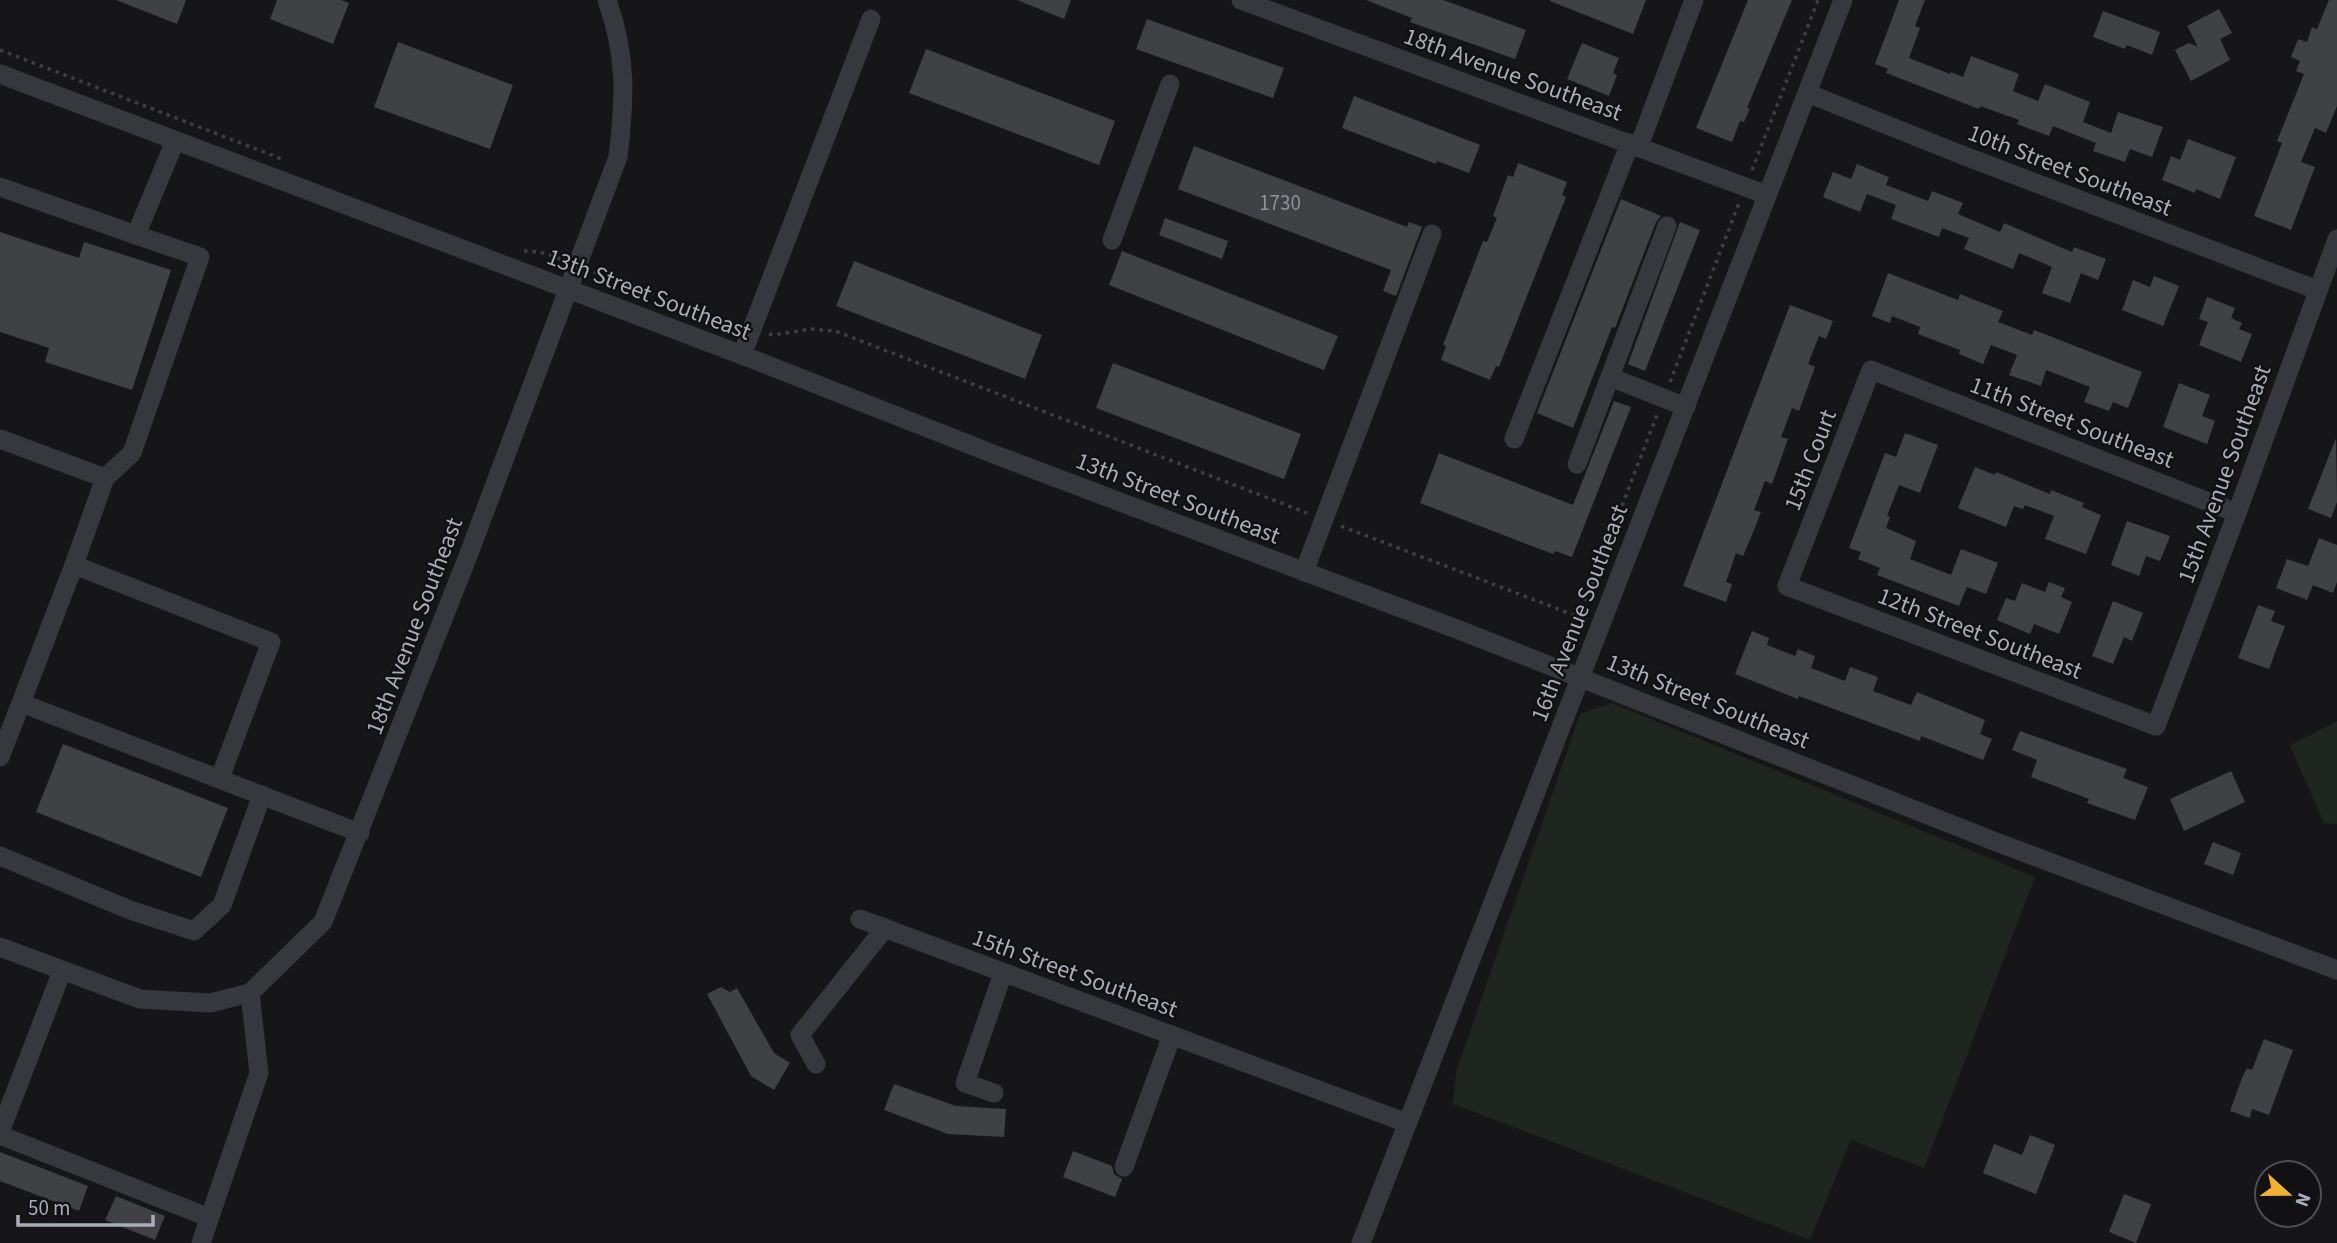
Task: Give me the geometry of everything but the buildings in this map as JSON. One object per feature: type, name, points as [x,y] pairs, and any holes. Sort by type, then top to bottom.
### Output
[{"type":"street","name":"18th Avenue Southeast","points":[[250,993],[323,922],[360,833],[618,157],[624,103],[622,67],[613,16],[607,0]]},
{"type":"street","name":"18th Avenue Southeast","points":[[1241,0],[1767,195]]},
{"type":"street","points":[[1514,439],[1694,0]]},
{"type":"street","name":"16th Avenue Southeast","points":[[1361,1243],[1843,0]]},
{"type":"street","points":[[742,355],[871,19]]},
{"type":"street","name":"13th Street Southeast","points":[[0,74],[742,355],[996,456],[1580,676],[1991,840],[2337,970]]},
{"type":"street","points":[[1112,240],[1170,84]]},
{"type":"street","name":"10th Street Southeast","points":[[1807,93],[2317,290]]},
{"type":"street","points":[[136,235],[175,141]]},
{"type":"street","points":[[0,187],[200,257],[132,453],[105,478],[0,757]]},
{"type":"street","points":[[1577,464],[1667,226]]},
{"type":"street","points":[[1304,572],[1432,234]]},
{"type":"street","name":"15th Avenue Southeast","points":[[2156,726],[2337,239]]},
{"type":"street","name":"15th Court","points":[[1787,586],[1871,370],[1890,377]]},
{"type":"street","points":[[1610,377],[1686,407]]},
{"type":"street","name":"11th Street Southeast","points":[[1890,377],[2237,513]]},
{"type":"street","points":[[0,439],[105,478]]},
{"type":"street","points":[[74,565],[271,642],[220,778]]},
{"type":"street","name":"12th Street Southeast","points":[[1787,586],[2156,726]]},
{"type":"street","points":[[20,703],[360,833]]},
{"type":"street","points":[[0,856],[130,910],[194,931],[222,905],[261,795]]},
{"type":"street","name":"15th Street Southeast","points":[[860,919],[1408,1123]]},
{"type":"street","points":[[816,1064],[800,1035],[885,929]]},
{"type":"street","points":[[0,947],[140,999],[210,1003],[250,993],[259,1073],[201,1243]]},
{"type":"street","points":[[62,971],[0,1133],[210,1218]]},
{"type":"street","points":[[994,1093],[965,1083],[1003,973]]},
{"type":"street","points":[[1124,1167],[1172,1035]]},
{"type":"path","points":[[613,279],[753,330],[774,335],[811,329],[835,331],[1578,617],[1818,0]]},
{"type":"path","points":[[0,50],[291,163]]},
{"type":"path","points":[[519,251],[540,252]]},
{"type":"shaded area","points":[[1612,703],[2035,877],[1924,1168],[1851,1140],[1810,1240],[1453,1104],[1456,1072],[1580,714]]},
{"type":"shaded area","points":[[2337,721],[2337,824],[2324,823],[2290,746]]}]
